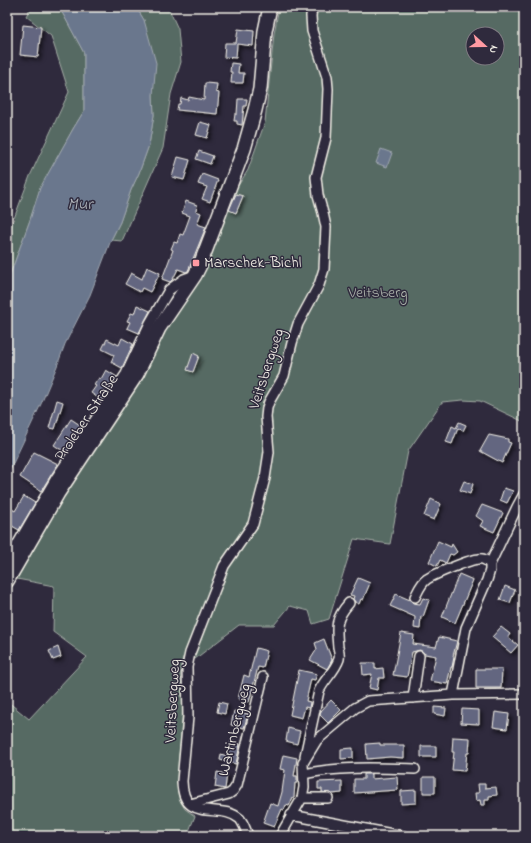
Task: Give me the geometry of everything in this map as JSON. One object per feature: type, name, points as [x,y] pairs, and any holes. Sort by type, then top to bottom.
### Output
[{"type":"main road","name":"Proleber Straße","points":[[7,581],[58,493],[137,374],[159,328],[195,275],[244,148],[256,110],[263,66],[267,16],[270,7]]},
{"type":"street","name":"Veitsbergweg","points":[[190,804],[182,791],[182,781],[188,717],[187,667],[190,653],[224,566],[229,556],[253,524],[265,478],[269,452],[266,417],[267,408],[284,376],[298,324],[319,285],[324,269],[326,227],[318,195],[316,176],[326,138],[328,89],[327,77],[312,31],[312,7]]},
{"type":"street","name":"Proleber Straße","points":[[7,562],[56,478],[126,374],[150,323],[169,290],[184,279],[195,275]]},
{"type":"street","points":[[452,695],[466,628],[487,580],[490,564],[524,494]]},
{"type":"street","points":[[415,597],[419,588],[426,579],[467,562],[479,559],[486,560],[490,564]]},
{"type":"street","points":[[280,836],[302,798],[304,787],[303,763],[318,691],[337,664],[340,657],[337,622],[341,612],[349,603]]},
{"type":"street","points":[[413,698],[419,656]]},
{"type":"street","name":"Wartinbergweg","points":[[190,804],[229,794],[238,785],[263,678]]},
{"type":"street","points":[[303,763],[317,740],[354,708],[368,701],[452,695],[524,694]]},
{"type":"street","points":[[304,774],[315,771],[415,769]]},
{"type":"street","points":[[302,798],[328,798]]},
{"type":"street","points":[[190,804],[202,810],[232,815],[240,820],[248,836]]},
{"type":"street","points":[[291,815],[403,836]]},
{"type":"green space","points":[[31,7],[57,7],[63,14],[84,53],[84,111],[40,189],[7,283],[7,237],[30,176],[69,92],[51,36],[26,16]]},
{"type":"green space","points":[[136,7],[168,7],[178,29],[181,62],[171,94],[163,148],[122,241],[111,240],[120,222],[149,145],[154,115],[144,20]]},
{"type":"green space","name":"Veitsberg","points":[[279,7],[524,7],[524,59],[522,60],[524,65],[524,422],[480,401],[463,400],[442,402],[408,451],[390,544],[354,539],[329,619],[313,624],[309,611],[290,606],[274,625],[239,625],[195,659],[183,657],[180,670],[183,702],[179,756],[179,799],[185,809],[195,816],[187,836],[7,836],[7,701],[29,719],[87,657],[53,632],[54,586],[17,579],[66,493],[93,452],[159,342],[231,197],[248,170],[265,122],[274,34]]},
{"type":"water","name":"Mur","points":[[57,7],[136,7],[144,20],[156,63],[153,95],[154,115],[149,145],[120,222],[111,240],[90,295],[65,344],[41,404],[7,476],[7,283],[40,188],[84,111],[84,53],[63,14]]},
{"type":"water","points":[[381,149],[392,153],[387,167],[376,163]]},
{"type":"building","points":[[23,25],[41,27],[38,57],[20,55]]},
{"type":"building","points":[[238,29],[254,31],[253,46],[237,44],[236,58],[224,57],[225,43],[236,43]]},
{"type":"building","points":[[231,63],[239,64],[238,73],[244,73],[243,83],[231,83]]},
{"type":"building","points":[[205,83],[217,84],[216,92],[219,93],[217,114],[177,110],[181,98],[188,100],[189,97],[204,100]]},
{"type":"building","points":[[238,99],[247,99],[246,106],[244,106],[242,125],[237,124],[237,121],[234,121],[235,114],[237,114]]},
{"type":"building","points":[[200,122],[211,125],[207,138],[196,135]]},
{"type":"building","points":[[199,151],[213,156],[210,164],[196,159]]},
{"type":"building","points":[[178,157],[190,160],[184,180],[172,177]]},
{"type":"building","points":[[202,174],[218,180],[210,202],[202,199],[207,187],[198,184]]},
{"type":"building","points":[[236,194],[243,196],[236,213],[229,210]]},
{"type":"building","points":[[186,201],[197,205],[196,211],[201,213],[197,224],[206,227],[188,271],[186,272],[178,269],[170,282],[162,279],[173,250],[171,249],[174,242],[177,243],[180,234],[183,235],[190,216],[182,213]]},
{"type":"building","points":[[147,267],[160,273],[150,292],[142,288],[140,292],[125,284],[131,273],[142,279]]},
{"type":"building","points":[[137,305],[150,311],[139,333],[127,328],[130,322],[127,321],[131,313],[134,314]]},
{"type":"building","points":[[122,338],[133,344],[122,368],[111,362],[114,355],[102,349],[107,339],[119,345]]},
{"type":"building","points":[[193,353],[199,356],[193,372],[187,370]]},
{"type":"building","points":[[106,370],[117,377],[101,400],[91,393],[96,386],[94,385],[99,378],[101,379]]},
{"type":"building","points":[[57,400],[63,402],[55,429],[49,428]]},
{"type":"building","points":[[71,419],[83,427],[66,453],[54,445]]},
{"type":"building","points":[[459,422],[466,425],[463,431],[458,428],[452,444],[446,442],[452,426],[456,428]]},
{"type":"building","points":[[489,435],[508,439],[508,442],[511,443],[502,463],[480,451]]},
{"type":"building","points":[[34,452],[58,464],[41,491],[20,477]]},
{"type":"building","points":[[464,481],[473,484],[470,494],[460,490]]},
{"type":"building","points":[[504,488],[513,491],[507,503],[500,500]]},
{"type":"building","points":[[24,496],[35,503],[19,530],[7,523],[7,506],[15,511]]},
{"type":"building","points":[[431,499],[441,504],[434,520],[424,516]]},
{"type":"building","points":[[482,505],[503,513],[494,532],[480,526],[483,521],[476,516]]},
{"type":"building","points":[[438,541],[451,547],[452,544],[457,552],[453,555],[450,554],[446,563],[440,560],[437,566],[429,562]]},
{"type":"building","points":[[459,574],[473,580],[455,623],[442,617]]},
{"type":"building","points":[[358,578],[370,583],[363,600],[361,599],[359,604],[353,599],[354,596],[350,595]]},
{"type":"building","points":[[505,586],[515,590],[510,603],[500,600]]},
{"type":"building","points":[[396,594],[410,600],[413,603],[420,604],[423,598],[429,600],[423,617],[421,616],[420,629],[414,628],[415,617],[390,606]]},
{"type":"building","points":[[501,627],[510,634],[508,637],[518,645],[511,653],[492,637]]},
{"type":"building","points":[[401,633],[414,635],[413,644],[436,647],[439,637],[457,641],[447,684],[430,681],[436,656],[425,654],[420,650],[412,652],[407,677],[393,675]]},
{"type":"building","points":[[324,639],[332,660],[327,669],[310,660],[317,649],[315,643]]},
{"type":"building","points":[[58,647],[61,657],[53,660],[49,651]]},
{"type":"building","points":[[256,648],[267,651],[263,668],[258,667],[249,702],[238,699],[244,675],[249,677]]},
{"type":"building","points":[[362,663],[375,663],[375,669],[383,668],[384,678],[379,678],[377,690],[369,688],[372,674],[363,675]]},
{"type":"building","points":[[476,669],[502,669],[501,688],[476,688]]},
{"type":"building","points":[[299,670],[317,674],[315,680],[311,679],[306,701],[310,702],[309,708],[305,707],[302,718],[290,715]]},
{"type":"building","points":[[331,700],[341,710],[328,723],[320,715],[321,711]]},
{"type":"building","points":[[219,702],[227,704],[225,714],[217,712]]},
{"type":"building","points":[[434,707],[446,708],[445,716],[434,714]]},
{"type":"building","points":[[462,709],[479,710],[479,724],[461,723]]},
{"type":"building","points":[[234,711],[248,714],[244,728],[231,725]]},
{"type":"building","points":[[495,712],[509,714],[507,729],[493,727]]},
{"type":"building","points":[[288,728],[300,731],[297,744],[286,741]]},
{"type":"building","points":[[453,737],[470,738],[469,753],[467,753],[465,771],[452,770],[454,752],[452,752]]},
{"type":"building","points":[[231,741],[240,744],[236,764],[220,760],[221,754],[227,756]]},
{"type":"building","points":[[380,743],[380,745],[404,745],[404,758],[390,757],[367,759],[366,744]]},
{"type":"building","points":[[421,746],[436,746],[436,757],[421,757]]},
{"type":"building","points":[[353,748],[353,758],[341,759],[341,749]]},
{"type":"building","points":[[283,755],[297,758],[294,776],[297,776],[297,783],[295,783],[294,797],[289,806],[286,805],[284,810],[282,809],[274,827],[263,823],[270,803],[278,806],[282,792],[285,770],[280,769]]},
{"type":"building","points":[[217,772],[227,774],[225,789],[215,787]]},
{"type":"building","points":[[364,774],[371,774],[371,779],[397,777],[398,790],[354,793],[354,779],[364,779]]},
{"type":"building","points":[[423,777],[435,777],[435,793],[423,793]]},
{"type":"building","points":[[342,781],[342,793],[332,794],[322,792],[322,789],[318,789],[318,782]]},
{"type":"building","points":[[478,784],[485,784],[485,788],[496,787],[497,795],[489,796],[489,800],[485,800],[485,805],[481,805],[480,800],[476,801],[475,793],[479,793]]},
{"type":"building","points":[[416,790],[416,803],[401,804],[401,791]]},
{"type":"place","name":"Marschek-Bichl","points":[[196,263]]}]
